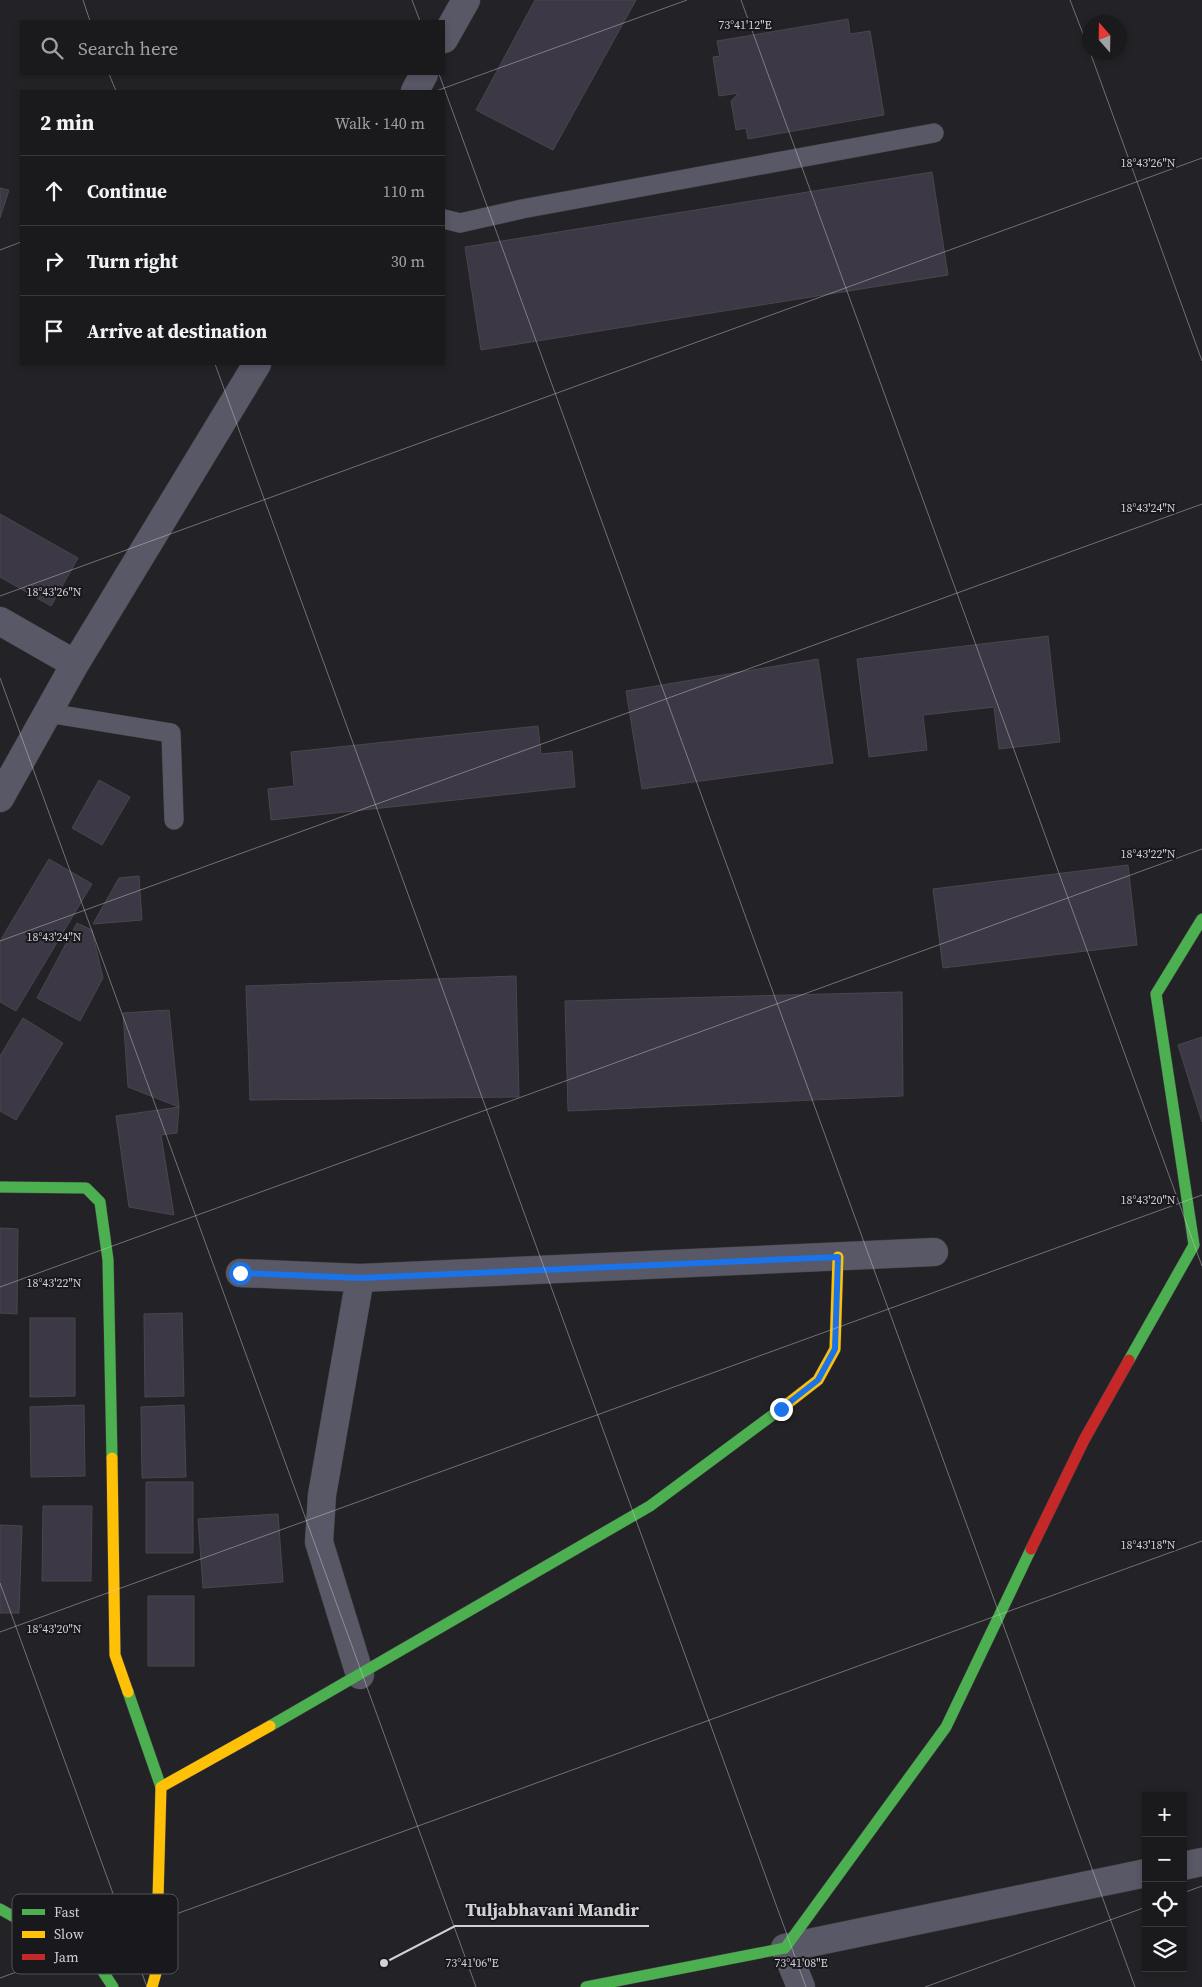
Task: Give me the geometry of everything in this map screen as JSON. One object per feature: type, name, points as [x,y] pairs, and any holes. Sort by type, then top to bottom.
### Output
[{"type":"street","points":[[445,37],[466,0]]},
{"type":"street","points":[[416,90],[423,75]]},
{"type":"street","points":[[0,798],[76,664],[256,365]]},
{"type":"street","points":[[0,621],[76,664]]},
{"type":"street","points":[[785,1948],[946,1727],[1084,1440],[1194,1246],[1156,994],[1202,920]]},
{"type":"street","points":[[0,1187],[86,1188],[100,1202],[108,1260],[115,1655],[161,1788],[158,1894]]},
{"type":"street","points":[[240,1273],[360,1278],[934,1252]]},
{"type":"street","points":[[161,1788],[360,1675],[650,1506],[818,1380],[835,1349],[838,1257]]},
{"type":"street","points":[[360,1278],[322,1495],[319,1542],[360,1675]]},
{"type":"street","points":[[1187,1865],[1202,1862]]},
{"type":"street","points":[[586,1987],[1142,1874]]},
{"type":"street","points":[[0,1909],[12,1916]]},
{"type":"street","points":[[785,1948],[800,1987]]},
{"type":"street","points":[[105,1974],[113,1987]]},
{"type":"street","points":[[152,1987],[156,1974]]},
{"type":"lane","points":[[445,220],[460,224],[522,209],[934,132]]},
{"type":"lane","points":[[48,713],[171,734],[174,820]]},
{"type":"building","points":[[535,0],[636,0],[553,150],[476,110]]},
{"type":"building","points":[[848,19],[850,34],[870,31],[884,115],[748,139],[746,128],[736,130],[731,101],[739,93],[719,96],[713,57],[720,56],[717,41]]},
{"type":"building","points":[[932,172],[948,275],[481,350],[465,247]]},
{"type":"building","points":[[0,188],[9,190],[0,218]]},
{"type":"building","points":[[0,514],[78,558],[51,606],[0,577]]},
{"type":"building","points":[[1048,636],[1060,742],[999,749],[994,707],[923,715],[927,750],[869,757],[857,659]]},
{"type":"building","points":[[818,659],[833,763],[642,789],[626,691]]},
{"type":"building","points":[[538,726],[541,754],[572,751],[575,787],[271,820],[268,789],[294,786],[291,752]]},
{"type":"building","points":[[99,780],[130,797],[102,845],[72,828]]},
{"type":"building","points":[[49,859],[92,884],[16,1011],[0,1002],[0,941]]},
{"type":"building","points":[[1128,865],[1137,945],[943,968],[933,889]]},
{"type":"building","points":[[139,876],[142,920],[93,924],[119,878]]},
{"type":"building","points":[[77,923],[92,930],[103,978],[80,1021],[37,998]]},
{"type":"building","points":[[516,976],[519,1097],[250,1100],[246,986]]},
{"type":"building","points":[[902,992],[903,1096],[568,1111],[565,1001]]},
{"type":"building","points":[[169,1010],[179,1107],[128,1087],[123,1013]]},
{"type":"building","points":[[23,1018],[63,1043],[16,1120],[0,1111],[0,1056]]},
{"type":"building","points":[[1202,1037],[1202,1122],[1178,1045]]},
{"type":"building","points":[[179,1107],[177,1133],[161,1135],[174,1215],[129,1207],[116,1116]]},
{"type":"building","points":[[0,1228],[18,1229],[17,1314],[0,1313]]},
{"type":"building","points":[[182,1313],[184,1396],[145,1397],[144,1314]]},
{"type":"building","points":[[30,1318],[75,1318],[75,1396],[30,1397]]},
{"type":"building","points":[[84,1405],[85,1476],[31,1477],[30,1407]]},
{"type":"building","points":[[184,1405],[186,1477],[142,1478],[141,1407]]},
{"type":"building","points":[[146,1482],[193,1482],[193,1553],[146,1553]]},
{"type":"building","points":[[43,1506],[92,1506],[91,1581],[42,1581]]},
{"type":"building","points":[[278,1514],[283,1582],[203,1588],[198,1519]]},
{"type":"building","points":[[0,1525],[22,1526],[19,1613],[0,1613]]},
{"type":"building","points":[[148,1596],[194,1596],[194,1666],[148,1666]]},
{"type":"traffic: fast","points":[[1129,1360],[1194,1245],[1156,994],[1202,919]]},
{"type":"traffic: fast","points":[[0,1187],[86,1188],[100,1202],[108,1260],[112,1458]]},
{"type":"traffic: fast","points":[[270,1726],[650,1506],[782,1408]]},
{"type":"traffic: fast","points":[[586,1987],[785,1948],[946,1727],[1031,1549]]},
{"type":"traffic: fast","points":[[128,1692],[161,1787]]},
{"type":"traffic: fast","points":[[0,1909],[12,1916]]},
{"type":"traffic: fast","points":[[105,1974],[113,1987]]},
{"type":"traffic: slow","points":[[782,1408],[818,1380],[835,1349],[838,1257]]},
{"type":"traffic: slow","points":[[112,1458],[115,1655],[128,1692]]},
{"type":"traffic: slow","points":[[158,1894],[161,1787],[270,1726]]},
{"type":"traffic: slow","points":[[152,1987],[156,1974]]},
{"type":"traffic: jam","points":[[1031,1549],[1084,1440],[1129,1360]]},
{"type":"place","name":"Tuljabhavani Mandir","points":[[384,1963]]},
{"type":"route","points":[[240,1273],[360,1278],[838,1257],[835,1349],[818,1380],[781,1409]]}]
